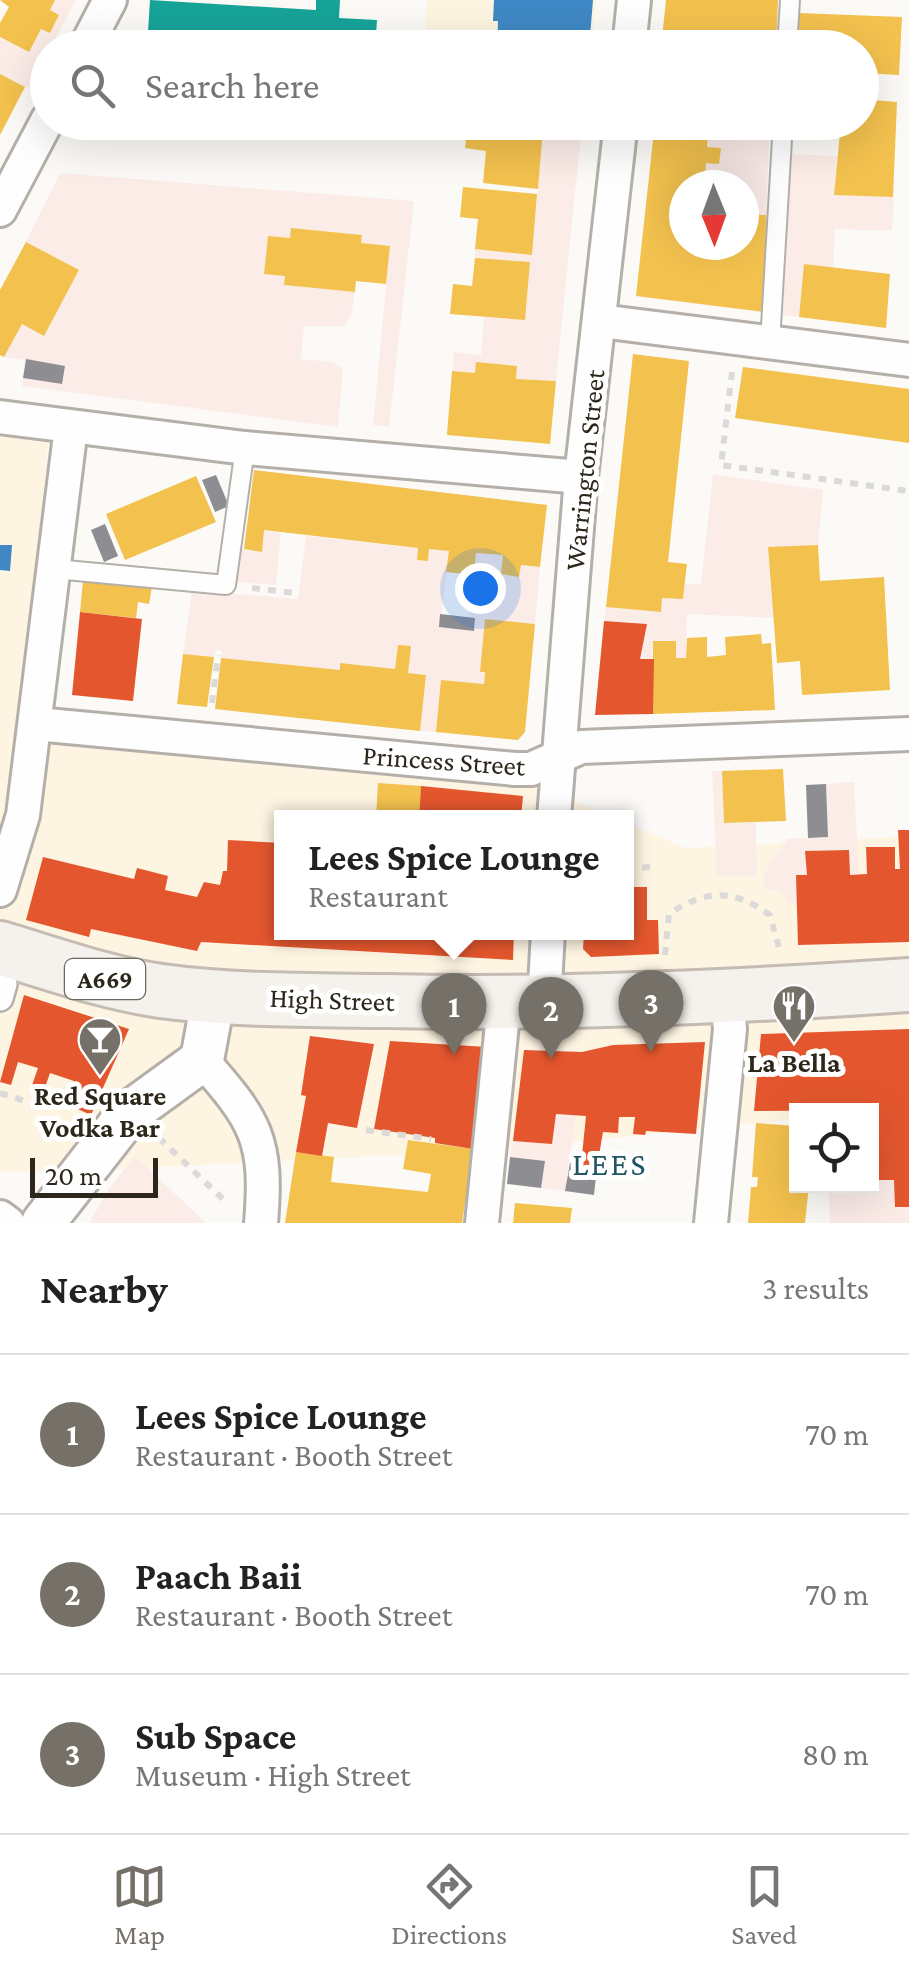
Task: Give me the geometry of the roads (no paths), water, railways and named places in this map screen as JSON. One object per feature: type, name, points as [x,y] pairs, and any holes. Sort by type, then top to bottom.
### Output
[{"type":"main road","name":"High Street","points":[[1,977],[109,980],[214,995],[524,1004],[727,998],[909,985]]},
{"type":"street","points":[[94,30],[110,0]]},
{"type":"street","points":[[631,30],[634,0]]},
{"type":"street","points":[[0,210],[37,140]]},
{"type":"street","name":"Warrington Street","points":[[554,810],[581,477],[619,140]]},
{"type":"street","points":[[600,320],[909,360]]},
{"type":"street","points":[[0,417],[245,448],[581,477]]},
{"type":"street","points":[[0,890],[24,815],[71,427]]},
{"type":"street","name":"Princess Street","points":[[36,724],[516,769],[531,769],[581,747],[909,734]]},
{"type":"street","points":[[482,1223],[524,1004],[545,940]]},
{"type":"street","points":[[43,1223],[129,1113],[202,1060],[214,995]]},
{"type":"street","points":[[710,1223],[730,1029],[727,998]]},
{"type":"street","points":[[202,1060],[240,1103],[256,1132],[263,1161],[261,1223]]},
{"type":"street","points":[[0,1217],[8,1223]]},
{"type":"lane","points":[[788,30],[790,0]]},
{"type":"lane","points":[[770,343],[782,140]]},
{"type":"lane","points":[[54,569],[226,585],[245,448]]},
{"type":"place","name":"La Bella","points":[[794,1044]]},
{"type":"place","name":"Sub Space","points":[[651,1052]]},
{"type":"place","name":"Lees Spice Lounge","points":[[454,1055]]},
{"type":"place","name":"Paach Baii","points":[[551,1059]]},
{"type":"place","name":"Red Square Vodka Bar","points":[[100,1077]]},
{"type":"district","name":"LEES","points":[[610,1164]]}]
